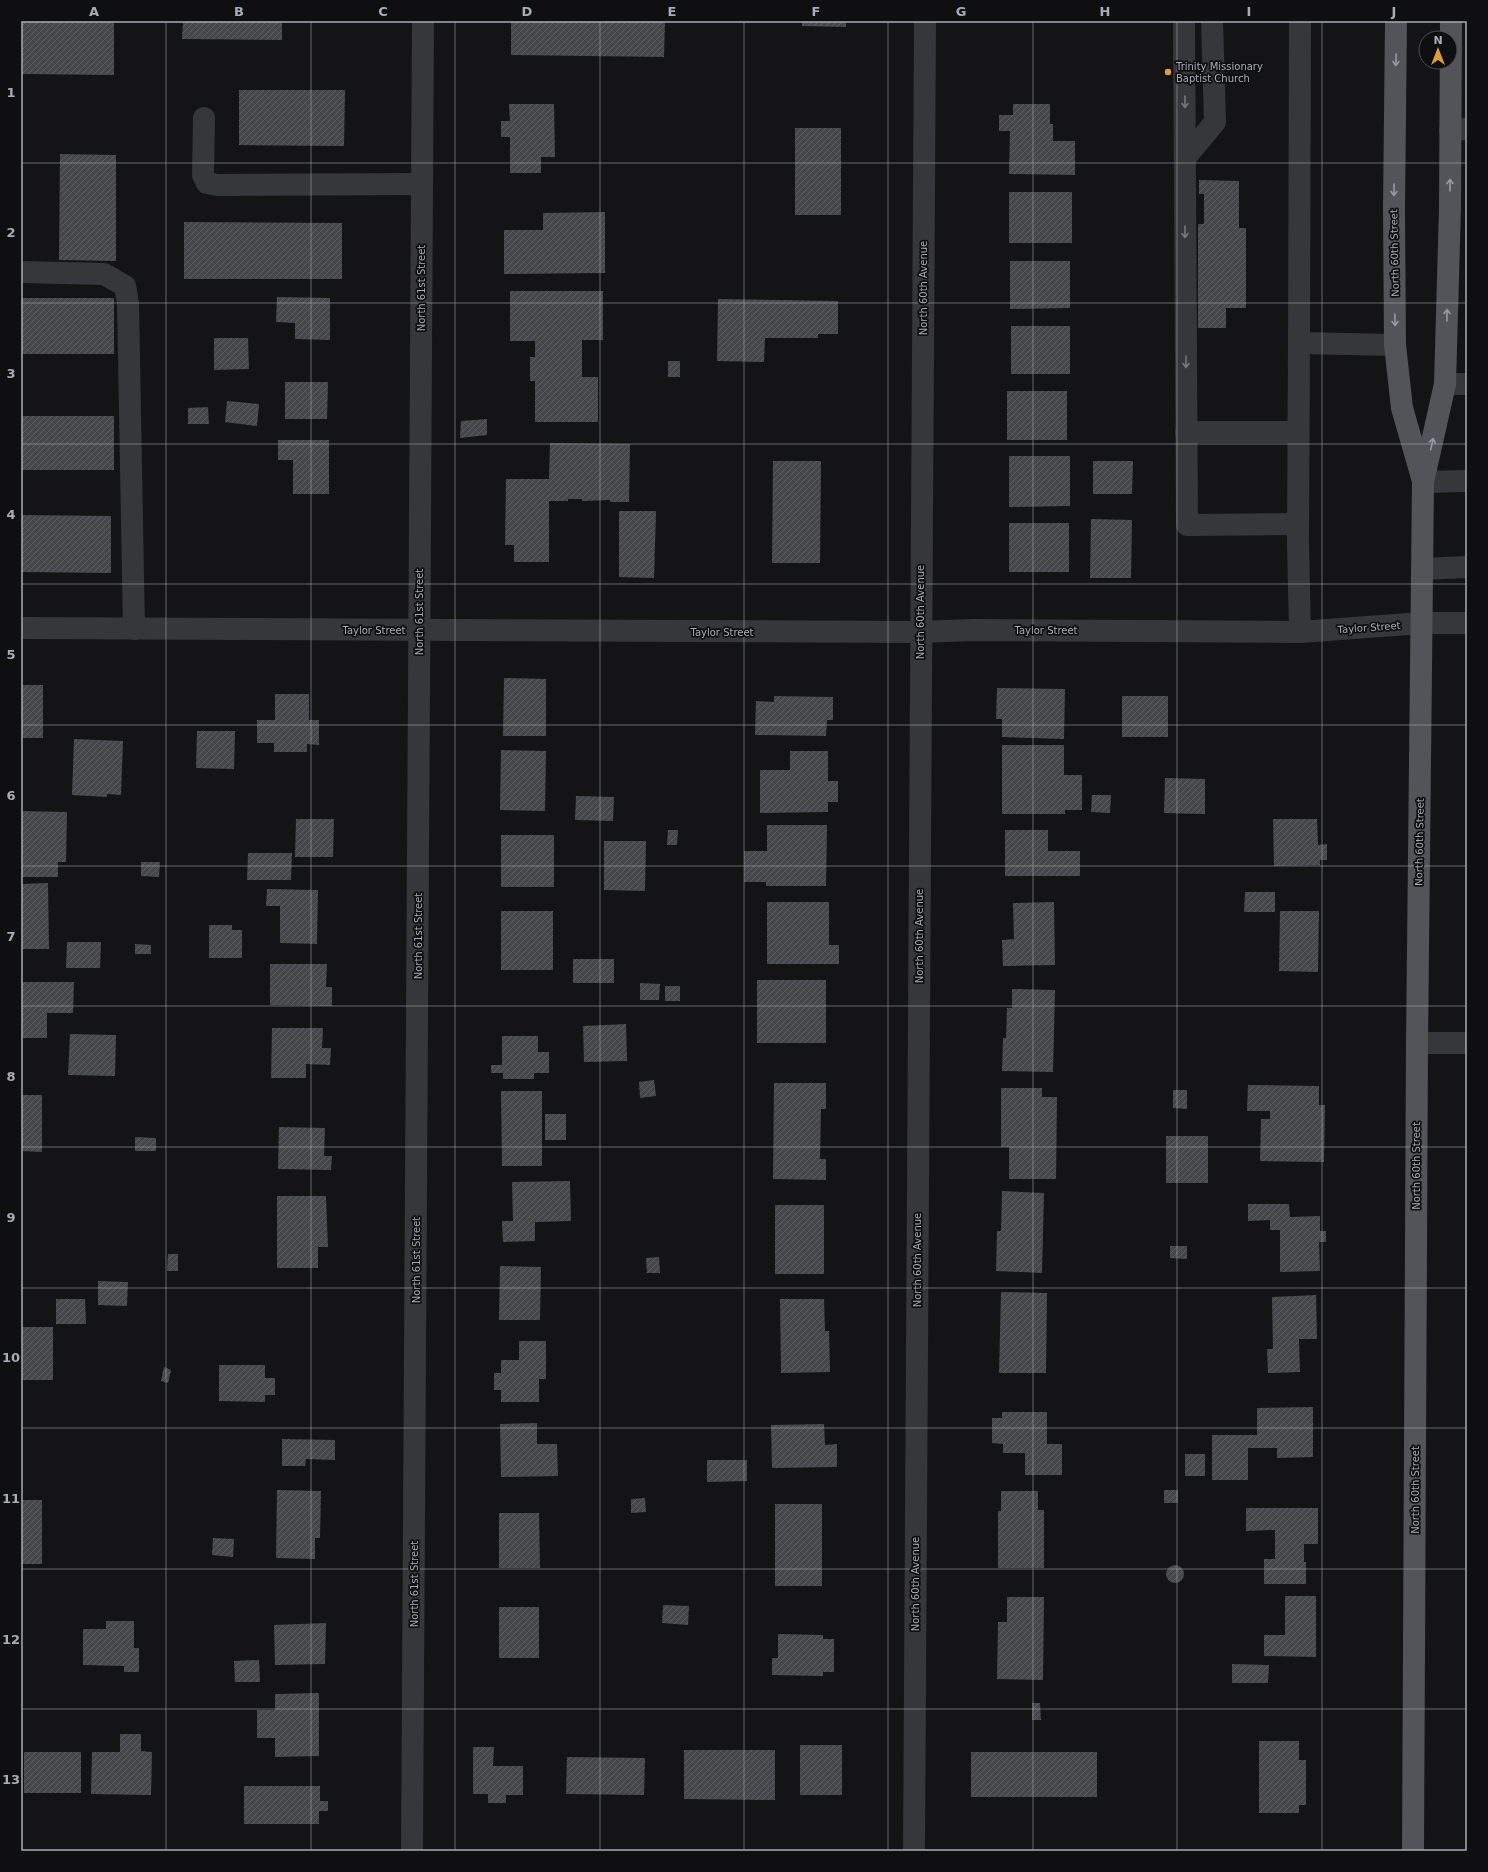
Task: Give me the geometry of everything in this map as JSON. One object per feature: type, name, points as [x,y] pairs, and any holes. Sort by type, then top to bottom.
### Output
[{"type":"main road","name":"North 60th Street","points":[[1396,21],[1394,209],[1395,345],[1402,408],[1423,482]]},
{"type":"main road","name":"North 60th Street","points":[[1413,1851],[1417,1043],[1423,482],[1445,384],[1450,208],[1458,129],[1451,21]]},
{"type":"street","name":"North 61st Street","points":[[412,1851],[422,21]]},
{"type":"street","name":"North 60th Avenue","points":[[914,1851],[920,632],[925,21]]},
{"type":"street","points":[[1184,21],[1187,525],[1298,524]]},
{"type":"street","points":[[1185,158],[1215,122],[1212,21]]},
{"type":"street","points":[[1300,21],[1298,343],[1298,524],[1300,632]]},
{"type":"street","points":[[204,118],[203,175],[207,183],[218,185],[421,184]]},
{"type":"street","points":[[21,272],[104,274],[125,286],[128,303],[134,629]]},
{"type":"street","points":[[1298,343],[1395,345]]},
{"type":"street","points":[[1445,384],[1467,384]]},
{"type":"street","points":[[1186,432],[1298,432]]},
{"type":"street","points":[[1423,482],[1467,481]]},
{"type":"street","points":[[1422,569],[1467,567]]},
{"type":"street","name":"Taylor Street","points":[[21,628],[419,631],[920,632],[973,630],[1300,632],[1422,623],[1467,623]]},
{"type":"street","points":[[1417,1043],[1467,1043]]},
{"type":"building","points":[[21,21],[114,21],[114,75],[21,74]]},
{"type":"building","points":[[183,21],[282,21],[282,40],[182,39]]},
{"type":"building","points":[[511,21],[665,21],[664,57],[511,55]]},
{"type":"building","points":[[802,21],[846,21],[846,27],[802,26]]},
{"type":"building","points":[[239,90],[345,90],[344,146],[239,145]]},
{"type":"building","points":[[509,104],[554,104],[555,157],[541,157],[541,173],[510,173],[510,137],[501,137],[501,121],[510,121]]},
{"type":"building","points":[[1013,104],[1050,104],[1050,124],[1053,124],[1053,141],[1075,141],[1075,175],[1009,174],[1010,131],[999,131],[999,115],[1013,115]]},
{"type":"building","points":[[795,128],[841,128],[841,215],[795,215]]},
{"type":"building","points":[[60,154],[116,155],[116,261],[59,260]]},
{"type":"building","points":[[1199,180],[1239,181],[1239,228],[1246,228],[1246,308],[1226,308],[1226,328],[1198,328],[1198,224],[1204,224],[1204,194],[1199,194]]},
{"type":"building","points":[[1009,192],[1072,192],[1072,243],[1009,243]]},
{"type":"building","points":[[605,212],[605,273],[504,274],[504,230],[543,230],[543,213]]},
{"type":"building","points":[[184,222],[342,223],[342,279],[184,279]]},
{"type":"building","points":[[1010,261],[1070,261],[1070,308],[1010,309]]},
{"type":"building","points":[[510,291],[603,291],[603,340],[582,340],[582,377],[598,377],[598,422],[535,422],[535,381],[530,381],[530,357],[535,357],[535,341],[510,341]]},
{"type":"building","points":[[277,297],[330,298],[330,340],[295,339],[295,323],[276,322]]},
{"type":"building","points":[[21,298],[114,298],[114,354],[21,354]]},
{"type":"building","points":[[718,299],[838,301],[838,334],[818,334],[818,338],[765,338],[764,362],[717,361]]},
{"type":"building","points":[[1011,326],[1070,326],[1070,374],[1011,374]]},
{"type":"building","points":[[214,338],[248,338],[249,369],[214,370]]},
{"type":"building","points":[[668,361],[680,361],[680,377],[668,377]]},
{"type":"building","points":[[285,382],[328,382],[327,419],[285,419]]},
{"type":"building","points":[[1007,391],[1067,391],[1067,440],[1007,440]]},
{"type":"building","points":[[227,401],[259,404],[257,426],[225,422]]},
{"type":"building","points":[[208,407],[209,424],[188,424],[188,408]]},
{"type":"building","points":[[21,416],[114,416],[114,470],[21,470]]},
{"type":"building","points":[[487,419],[487,435],[460,438],[461,421]]},
{"type":"building","points":[[278,440],[329,440],[329,494],[293,494],[293,460],[278,460]]},
{"type":"building","points":[[550,443],[630,444],[629,502],[610,502],[610,500],[582,501],[582,499],[549,501],[549,562],[514,562],[514,545],[505,545],[506,479],[549,479]]},
{"type":"building","points":[[1009,456],[1070,456],[1070,506],[1009,507]]},
{"type":"building","points":[[773,461],[821,461],[820,563],[772,563]]},
{"type":"building","points":[[1093,461],[1133,461],[1132,494],[1093,494]]},
{"type":"building","points":[[619,511],[656,511],[654,578],[619,577]]},
{"type":"building","points":[[21,515],[111,516],[111,573],[21,572]]},
{"type":"building","points":[[1091,519],[1132,520],[1131,578],[1090,578]]},
{"type":"building","points":[[1009,523],[1069,523],[1069,572],[1009,572]]},
{"type":"building","points":[[504,678],[546,679],[546,736],[503,736]]},
{"type":"building","points":[[21,685],[43,685],[43,738],[21,738]]},
{"type":"building","points":[[997,688],[1065,689],[1064,739],[1002,737],[1002,719],[996,719]]},
{"type":"building","points":[[275,694],[309,694],[309,720],[319,720],[319,745],[307,744],[307,752],[274,752],[274,743],[257,743],[257,720],[275,720]]},
{"type":"building","points":[[774,696],[833,697],[833,720],[827,720],[826,736],[755,735],[756,701],[774,702]]},
{"type":"building","points":[[1122,696],[1168,696],[1168,737],[1122,737]]},
{"type":"building","points":[[197,731],[235,731],[234,769],[196,768]]},
{"type":"building","points":[[74,739],[123,741],[121,795],[107,794],[107,797],[72,795]]},
{"type":"building","points":[[1002,745],[1064,745],[1064,775],[1082,775],[1082,810],[1065,810],[1065,814],[1002,814]]},
{"type":"building","points":[[501,750],[546,751],[545,811],[500,810]]},
{"type":"building","points":[[790,751],[828,751],[828,781],[838,781],[838,802],[828,802],[828,812],[760,813],[760,770],[790,770]]},
{"type":"building","points":[[1165,778],[1205,779],[1205,814],[1164,813]]},
{"type":"building","points":[[1092,795],[1111,795],[1110,813],[1091,812]]},
{"type":"building","points":[[576,796],[614,797],[613,821],[575,820]]},
{"type":"building","points":[[21,811],[67,812],[66,862],[58,862],[58,877],[21,877]]},
{"type":"building","points":[[296,819],[334,819],[333,857],[295,857]]},
{"type":"building","points":[[1273,819],[1317,819],[1318,845],[1327,844],[1327,860],[1320,860],[1320,865],[1274,866]]},
{"type":"building","points":[[767,825],[827,825],[826,886],[766,886],[766,882],[744,882],[744,851],[767,851]]},
{"type":"building","points":[[668,830],[678,830],[677,845],[667,845]]},
{"type":"building","points":[[1005,830],[1048,830],[1048,851],[1080,851],[1080,876],[1005,876]]},
{"type":"building","points":[[501,835],[554,835],[554,887],[501,887]]},
{"type":"building","points":[[604,841],[646,841],[645,891],[604,890]]},
{"type":"building","points":[[248,853],[292,853],[291,880],[247,880]]},
{"type":"building","points":[[141,862],[160,862],[159,877],[141,876]]},
{"type":"building","points":[[48,883],[49,949],[21,949],[21,884]]},
{"type":"building","points":[[267,889],[318,890],[317,944],[280,943],[280,906],[266,906]]},
{"type":"building","points":[[1245,892],[1275,892],[1275,912],[1244,912]]},
{"type":"building","points":[[767,902],[829,902],[829,945],[839,945],[839,964],[767,964]]},
{"type":"building","points":[[1054,902],[1055,965],[1003,966],[1002,940],[1014,939],[1013,903]]},
{"type":"building","points":[[501,911],[553,911],[553,970],[501,970]]},
{"type":"building","points":[[1280,911],[1319,911],[1318,972],[1279,971]]},
{"type":"building","points":[[209,925],[232,925],[232,930],[242,930],[242,958],[209,958]]},
{"type":"building","points":[[67,942],[101,942],[100,968],[66,968]]},
{"type":"building","points":[[135,944],[151,945],[151,954],[135,954]]},
{"type":"building","points":[[573,959],[614,959],[614,983],[573,983]]},
{"type":"building","points":[[270,964],[327,964],[326,987],[332,987],[332,1006],[270,1005]]},
{"type":"building","points":[[757,980],[826,980],[826,1043],[757,1043]]},
{"type":"building","points":[[21,982],[74,982],[73,1013],[47,1013],[47,1038],[21,1038]]},
{"type":"building","points":[[640,983],[660,984],[659,1000],[640,1000]]},
{"type":"building","points":[[665,986],[680,986],[680,1001],[665,1001]]},
{"type":"building","points":[[1012,989],[1055,990],[1053,1072],[1002,1071],[1003,1038],[1006,1038],[1007,1008],[1012,1008]]},
{"type":"building","points":[[626,1024],[627,1061],[584,1062],[583,1026]]},
{"type":"building","points":[[272,1028],[323,1028],[322,1048],[331,1048],[330,1065],[306,1064],[306,1078],[271,1078]]},
{"type":"building","points":[[70,1034],[116,1035],[115,1076],[68,1075]]},
{"type":"building","points":[[502,1036],[538,1036],[538,1052],[549,1052],[549,1073],[534,1073],[534,1079],[503,1079],[503,1073],[491,1073],[491,1065],[502,1065]]},
{"type":"building","points":[[654,1080],[656,1096],[640,1098],[639,1082]]},
{"type":"building","points":[[774,1083],[826,1083],[826,1109],[821,1109],[820,1159],[826,1159],[826,1180],[773,1179]]},
{"type":"building","points":[[1248,1085],[1319,1086],[1319,1105],[1325,1105],[1324,1162],[1260,1161],[1261,1119],[1270,1119],[1270,1111],[1247,1111]]},
{"type":"building","points":[[1001,1088],[1042,1088],[1042,1097],[1057,1097],[1056,1179],[1009,1179],[1009,1147],[1001,1147]]},
{"type":"building","points":[[1173,1090],[1187,1090],[1187,1109],[1173,1108]]},
{"type":"building","points":[[501,1091],[542,1091],[542,1166],[502,1166]]},
{"type":"building","points":[[21,1095],[42,1095],[42,1152],[21,1151]]},
{"type":"building","points":[[545,1114],[566,1114],[566,1140],[545,1140]]},
{"type":"building","points":[[279,1127],[325,1128],[324,1156],[332,1156],[331,1170],[278,1169]]},
{"type":"building","points":[[1166,1136],[1208,1136],[1208,1183],[1166,1183]]},
{"type":"building","points":[[135,1137],[156,1138],[156,1151],[135,1151]]},
{"type":"building","points":[[570,1181],[571,1221],[535,1222],[535,1241],[503,1242],[502,1221],[513,1221],[512,1182]]},
{"type":"building","points":[[1002,1191],[1044,1193],[1042,1273],[996,1271],[997,1231],[1001,1231]]},
{"type":"building","points":[[277,1196],[326,1196],[328,1247],[318,1247],[318,1268],[277,1268]]},
{"type":"building","points":[[1248,1204],[1289,1204],[1290,1217],[1320,1216],[1320,1231],[1326,1231],[1326,1242],[1319,1242],[1320,1271],[1280,1272],[1280,1230],[1270,1230],[1270,1220],[1248,1221]]},
{"type":"building","points":[[775,1205],[824,1205],[824,1274],[775,1274]]},
{"type":"building","points":[[1170,1246],[1187,1246],[1187,1259],[1170,1258]]},
{"type":"building","points":[[168,1254],[178,1254],[178,1271],[167,1271]]},
{"type":"building","points":[[659,1257],[660,1273],[647,1273],[646,1258]]},
{"type":"building","points":[[500,1266],[541,1267],[540,1320],[499,1320]]},
{"type":"building","points":[[98,1281],[128,1282],[127,1306],[98,1305]]},
{"type":"building","points":[[1001,1292],[1047,1293],[1046,1373],[999,1373]]},
{"type":"building","points":[[1316,1295],[1317,1339],[1299,1339],[1300,1372],[1268,1373],[1267,1349],[1273,1349],[1272,1297]]},
{"type":"building","points":[[56,1299],[85,1299],[86,1324],[56,1324]]},
{"type":"building","points":[[780,1299],[824,1299],[825,1331],[829,1331],[830,1372],[781,1373]]},
{"type":"building","points":[[21,1327],[53,1327],[53,1380],[21,1380]]},
{"type":"building","points":[[519,1341],[546,1341],[546,1379],[539,1379],[539,1402],[501,1402],[501,1390],[494,1390],[494,1373],[501,1373],[501,1360],[519,1360]]},
{"type":"building","points":[[219,1365],[265,1365],[265,1378],[275,1378],[275,1395],[265,1395],[265,1402],[219,1401]]},
{"type":"building","points":[[164,1367],[171,1370],[168,1383],[161,1381]]},
{"type":"building","points":[[1313,1407],[1313,1457],[1277,1458],[1277,1448],[1248,1448],[1248,1480],[1212,1480],[1212,1435],[1257,1435],[1257,1408]]},
{"type":"building","points":[[1002,1412],[1047,1412],[1047,1444],[1062,1444],[1062,1475],[1025,1475],[1025,1453],[1003,1453],[1003,1444],[992,1443],[992,1418],[1002,1418]]},
{"type":"building","points":[[537,1423],[537,1444],[557,1444],[558,1476],[501,1477],[500,1424]]},
{"type":"building","points":[[824,1424],[825,1445],[837,1444],[837,1467],[772,1468],[771,1425]]},
{"type":"building","points":[[282,1439],[335,1440],[335,1460],[306,1459],[305,1466],[282,1466]]},
{"type":"building","points":[[1185,1454],[1205,1454],[1205,1476],[1185,1476]]},
{"type":"building","points":[[707,1460],[747,1460],[747,1481],[707,1482]]},
{"type":"building","points":[[277,1490],[321,1491],[320,1538],[315,1538],[315,1559],[276,1558]]},
{"type":"building","points":[[1164,1490],[1178,1490],[1178,1503],[1164,1503]]},
{"type":"building","points":[[1001,1491],[1038,1491],[1038,1510],[1044,1510],[1044,1568],[998,1568],[998,1511],[1001,1511]]},
{"type":"building","points":[[645,1498],[646,1512],[631,1513],[631,1499]]},
{"type":"building","points":[[21,1500],[42,1500],[42,1564],[21,1564]]},
{"type":"building","points":[[775,1504],[822,1504],[822,1586],[775,1586]]},
{"type":"building","points":[[1246,1508],[1318,1508],[1318,1544],[1304,1544],[1306,1584],[1264,1584],[1264,1559],[1275,1559],[1275,1530],[1246,1531]]},
{"type":"building","points":[[499,1513],[539,1513],[540,1568],[499,1568]]},
{"type":"building","points":[[213,1538],[234,1539],[233,1557],[212,1555]]},
{"type":"building","points":[[1175,1565],[1181,1568],[1184,1574],[1181,1580],[1175,1583],[1169,1580],[1166,1574],[1169,1568]]},
{"type":"building","points":[[1285,1596],[1316,1596],[1316,1657],[1264,1656],[1264,1635],[1285,1635]]},
{"type":"building","points":[[1007,1597],[1044,1597],[1043,1680],[997,1679],[998,1622],[1007,1622]]},
{"type":"building","points":[[663,1605],[689,1606],[688,1625],[662,1623]]},
{"type":"building","points":[[499,1607],[539,1607],[539,1658],[499,1658]]},
{"type":"building","points":[[106,1621],[134,1621],[134,1648],[139,1648],[139,1672],[124,1672],[124,1666],[83,1665],[83,1629],[106,1629]]},
{"type":"building","points":[[326,1623],[325,1664],[275,1665],[274,1625]]},
{"type":"building","points":[[778,1634],[823,1635],[823,1639],[834,1639],[834,1672],[823,1672],[823,1676],[772,1675],[772,1658],[778,1658]]},
{"type":"building","points":[[259,1660],[260,1682],[235,1682],[234,1661]]},
{"type":"building","points":[[1232,1664],[1269,1665],[1268,1683],[1232,1683]]},
{"type":"building","points":[[319,1693],[319,1756],[275,1757],[275,1738],[257,1738],[257,1710],[275,1710],[275,1694]]},
{"type":"building","points":[[1032,1703],[1040,1703],[1041,1720],[1032,1720]]},
{"type":"building","points":[[120,1734],[141,1734],[141,1751],[152,1752],[151,1795],[91,1794],[92,1752],[120,1752]]},
{"type":"building","points":[[1259,1741],[1299,1741],[1299,1760],[1306,1760],[1306,1805],[1299,1805],[1299,1813],[1259,1813]]},
{"type":"building","points":[[800,1745],[842,1745],[842,1795],[800,1795]]},
{"type":"building","points":[[473,1747],[494,1747],[493,1766],[523,1766],[523,1795],[506,1795],[506,1803],[488,1803],[488,1794],[473,1794]]},
{"type":"building","points":[[684,1750],[775,1750],[775,1800],[684,1799]]},
{"type":"building","points":[[24,1752],[81,1752],[81,1793],[24,1793]]},
{"type":"building","points":[[971,1752],[1097,1752],[1097,1797],[971,1797]]},
{"type":"building","points":[[567,1757],[645,1758],[644,1795],[566,1794]]},
{"type":"building","points":[[244,1786],[320,1786],[320,1801],[328,1801],[328,1811],[319,1811],[319,1824],[244,1824]]},
{"type":"place","name":"Trinity Missionary Baptist Church","points":[[1168,72]]}]
